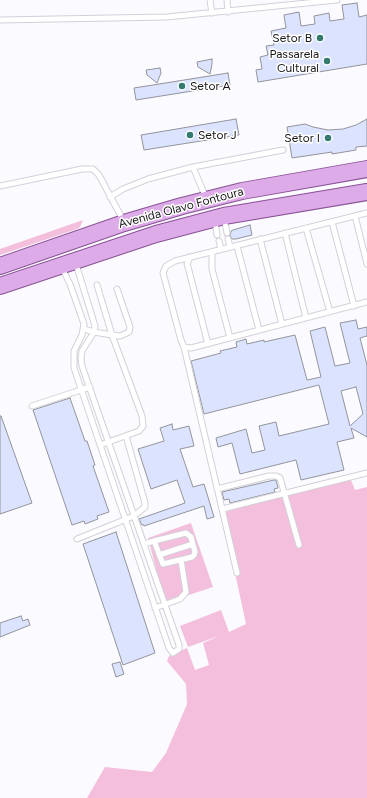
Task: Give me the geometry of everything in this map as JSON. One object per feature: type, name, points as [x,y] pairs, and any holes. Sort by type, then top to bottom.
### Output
[{"type":"main road","name":"Avenida Olavo Fontoura","points":[[0,266],[124,223],[206,199],[242,191],[367,169]]},
{"type":"main road","points":[[219,217],[224,209],[225,202],[242,191]]},
{"type":"main road","name":"Avenida Olavo Fontoura","points":[[0,286],[156,234],[219,217],[367,192]]},
{"type":"lane","points":[[210,0],[212,13]]},
{"type":"lane","points":[[227,0],[228,12]]},
{"type":"lane","points":[[0,20],[167,17],[337,0]]},
{"type":"lane","points":[[110,197],[123,189],[148,179],[194,167],[283,150]]},
{"type":"lane","points":[[194,167],[206,199]]},
{"type":"lane","points":[[0,186],[90,168],[96,172],[124,223]]},
{"type":"lane","points":[[237,573],[184,347],[163,273],[166,266],[175,261],[367,213]]},
{"type":"lane","points":[[355,216],[367,264]]},
{"type":"lane","points":[[219,217],[227,233]]},
{"type":"lane","points":[[217,235],[219,217]]},
{"type":"lane","points":[[332,222],[354,306]]},
{"type":"lane","points":[[306,228],[330,312]]},
{"type":"lane","points":[[285,233],[306,318]]},
{"type":"lane","points":[[228,239],[230,247]]},
{"type":"lane","points":[[260,240],[282,324]]},
{"type":"lane","points":[[219,241],[220,249]]},
{"type":"lane","points":[[237,246],[259,330]]},
{"type":"lane","points":[[212,252],[212,269],[230,338]]},
{"type":"lane","points":[[190,257],[187,264],[208,344]]},
{"type":"lane","points":[[68,263],[95,326],[94,332],[82,351],[81,359],[179,646],[179,650],[173,653],[169,648],[155,608],[74,368],[74,351],[84,329],[84,324],[70,284],[68,263]]},
{"type":"lane","points":[[97,285],[112,335],[143,421],[143,426],[139,431],[100,445]]},
{"type":"lane","points":[[84,329],[112,335],[124,335],[129,332],[130,327],[117,289]]},
{"type":"lane","points":[[184,347],[191,348],[208,344],[367,302]]},
{"type":"lane","points":[[32,406],[90,387]]},
{"type":"lane","points":[[90,416],[99,413]]},
{"type":"lane","points":[[77,539],[134,516],[142,510],[146,503],[126,436]]},
{"type":"lane","points":[[222,509],[367,473]]},
{"type":"lane","points":[[217,489],[269,476],[276,476],[280,478],[299,545]]},
{"type":"lane","points":[[144,544],[186,533],[191,537],[195,552],[194,555],[181,560],[163,564],[154,542]]},
{"type":"lane","points":[[159,555],[193,544]]},
{"type":"lane","points":[[155,608],[180,599],[186,592],[181,560]]},
{"type":"shaded area","points":[[83,220],[80,227],[77,229],[0,255],[0,249]]},
{"type":"shaded area","points":[[351,480],[355,490],[367,487],[367,798],[87,798],[105,767],[152,772],[166,753],[187,704],[186,684],[167,661],[169,656],[187,648],[195,670],[209,665],[203,643],[219,636],[188,647],[180,626],[221,610],[229,632],[246,624],[222,513],[271,499]]},
{"type":"shaded area","points":[[191,523],[213,587],[165,603],[148,538]]},
{"type":"building","name":"Setor B","points":[[357,3],[359,17],[367,15],[367,64],[258,82],[256,70],[262,69],[260,57],[268,55],[266,46],[274,45],[271,31],[286,28],[284,15],[299,12],[301,26],[315,24],[314,16],[329,13],[330,21],[344,19],[342,5]]},
{"type":"building","points":[[212,59],[210,74],[198,67],[197,62]]},
{"type":"building","points":[[160,68],[161,73],[157,83],[147,75],[146,70]]},
{"type":"building","name":"Setor A","points":[[228,73],[230,85],[136,100],[134,88]]},
{"type":"building","name":"Setor J","points":[[236,119],[239,135],[144,150],[141,135]]},
{"type":"building","name":"Setor I","points":[[367,119],[367,146],[356,147],[356,150],[332,154],[332,152],[292,158],[287,127],[305,124],[328,130],[343,129],[356,125]]},
{"type":"building","points":[[250,225],[252,235],[236,239],[232,239],[230,236],[231,231]]},
{"type":"building","points":[[356,320],[358,329],[367,327],[367,336],[360,338],[367,365],[367,437],[351,428],[354,438],[337,442],[344,470],[301,480],[296,460],[240,474],[232,443],[218,447],[216,438],[246,429],[252,453],[265,450],[259,426],[276,422],[279,436],[329,424],[319,385],[204,414],[191,361],[237,347],[236,342],[246,339],[247,344],[295,335],[307,380],[321,377],[310,331],[325,327],[335,366],[350,363],[340,323]],"holes":[[[356,387],[363,414],[350,426],[341,391]]]},
{"type":"building","points":[[70,398],[85,441],[87,441],[95,465],[93,466],[109,512],[97,516],[98,519],[85,524],[84,521],[72,525],[33,410]]},
{"type":"building","points":[[0,416],[32,503],[0,514]]},
{"type":"building","points":[[172,424],[173,430],[189,426],[194,446],[180,449],[193,487],[204,484],[214,517],[207,519],[204,506],[144,526],[139,519],[185,503],[177,480],[151,489],[138,449],[164,441],[160,428]]},
{"type":"building","points":[[276,480],[278,488],[274,489],[275,492],[230,503],[229,499],[224,500],[222,492]]},
{"type":"building","points":[[116,532],[155,653],[123,665],[83,544]]},
{"type":"building","points":[[21,616],[23,621],[28,619],[30,625],[0,637],[0,623]]},
{"type":"building","points":[[120,662],[124,674],[116,677],[112,664]]},
{"type":"place","name":"Setor B","points":[[320,38]]},
{"type":"place","name":"Passarela Cultural","points":[[327,61]]},
{"type":"place","name":"Setor A","points":[[182,86]]},
{"type":"place","name":"Setor J","points":[[190,135]]},
{"type":"place","name":"Setor I","points":[[328,138]]}]
